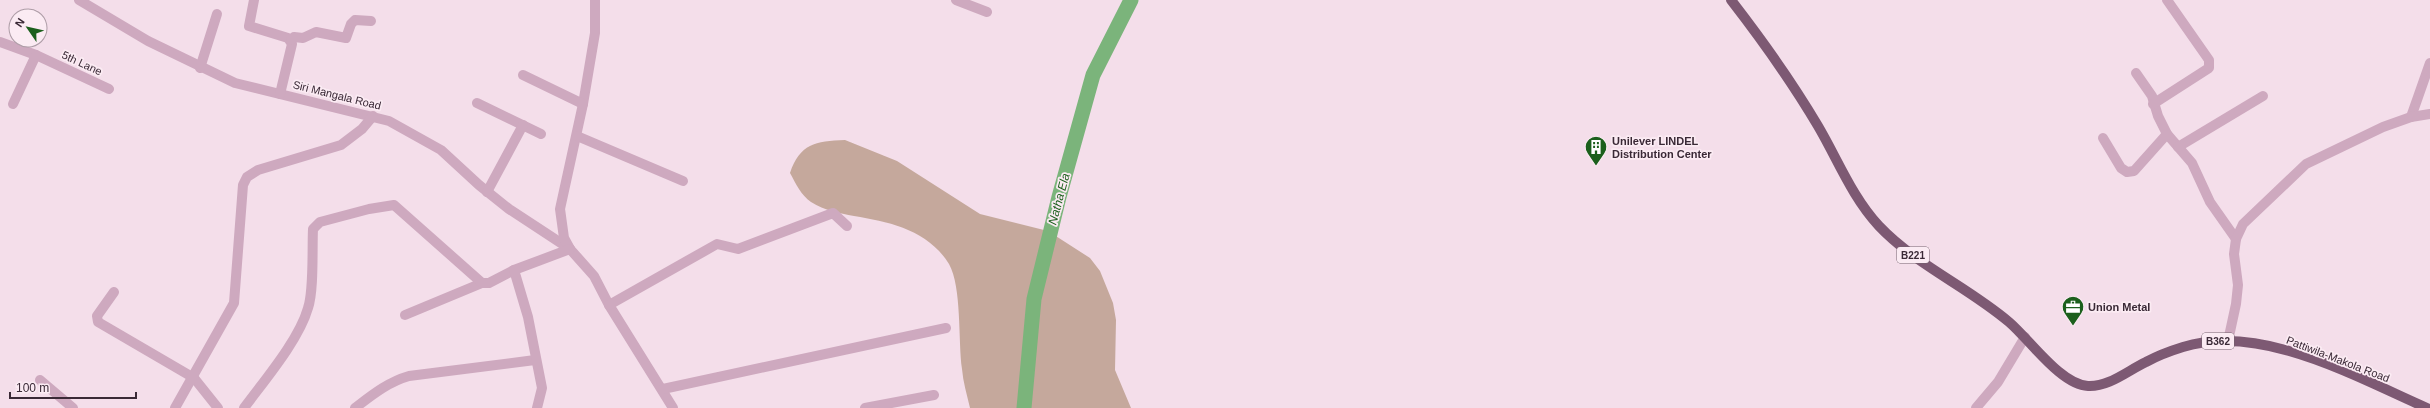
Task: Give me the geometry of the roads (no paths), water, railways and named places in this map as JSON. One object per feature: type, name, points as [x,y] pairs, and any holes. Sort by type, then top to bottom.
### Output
[{"type":"main road","name":"B221","points":[[1731,0],[1777,62],[1816,123],[1864,210],[1880,228],[1911,254],[2008,321],[2025,337]]},
{"type":"main road","name":"Pattiwila-Makola Road","points":[[2025,337],[2071,381],[2089,386],[2114,380],[2146,362],[2183,347],[2215,340],[2244,342],[2296,354],[2340,370],[2427,408]]},
{"type":"street","name":"Siri Mangala Road","points":[[79,0],[148,41],[235,84],[389,121],[441,150],[487,192],[509,209],[570,249]]},
{"type":"street","points":[[254,0],[249,26],[290,40],[294,37],[303,38],[316,32],[346,38],[351,24],[355,20],[370,21]]},
{"type":"street","points":[[595,0],[595,33],[577,136],[560,209],[564,238],[570,249],[594,276],[609,305],[663,389],[673,408]]},
{"type":"street","points":[[956,0],[987,12]]},
{"type":"street","points":[[2153,104],[2209,68],[2210,60],[2166,0]]},
{"type":"street","points":[[200,68],[217,14]]},
{"type":"street","points":[[280,94],[291,49],[290,40]]},
{"type":"street","name":"5th Lane","points":[[0,42],[36,55],[109,89]]},
{"type":"street","points":[[13,104],[36,55]]},
{"type":"street","points":[[2411,117],[2430,63]]},
{"type":"street","points":[[2136,73],[2152,96],[2153,104],[2168,134],[2192,164],[2210,202],[2236,239]]},
{"type":"street","points":[[523,75],[583,104]]},
{"type":"street","points":[[2178,147],[2263,96]]},
{"type":"street","points":[[477,103],[541,134]]},
{"type":"street","points":[[2228,341],[2236,304],[2238,285],[2234,254],[2236,239],[2243,224],[2306,164],[2372,132],[2411,117],[2430,114]]},
{"type":"street","points":[[175,408],[194,378],[234,303],[243,185],[247,177],[258,170],[341,145],[362,129],[373,116]]},
{"type":"street","points":[[487,192],[523,125]]},
{"type":"street","points":[[2103,138],[2121,168],[2127,172],[2134,171],[2168,134]]},
{"type":"street","points":[[577,136],[683,181]]},
{"type":"street","points":[[244,408],[278,362],[305,319],[309,307],[313,229],[320,222],[369,209],[394,205],[482,283]]},
{"type":"street","points":[[609,305],[717,244],[738,248],[833,213],[847,226]]},
{"type":"street","points":[[405,315],[482,283],[489,283],[514,270],[570,249]]},
{"type":"street","points":[[514,270],[528,317],[535,360],[542,388],[537,408]]},
{"type":"street","points":[[114,292],[97,316],[98,322],[194,378],[218,408]]},
{"type":"street","points":[[663,389],[946,328]]},
{"type":"street","points":[[1976,408],[1998,382],[2025,337]]},
{"type":"street","points":[[355,408],[380,389],[397,380],[410,376],[535,360]]},
{"type":"street","points":[[40,380],[73,408]]},
{"type":"street","points":[[865,408],[934,395]]},
{"type":"waterway","name":"Natha Ela","points":[[1024,408],[1034,299],[1059,197],[1093,75],[1131,0]]},
{"type":"place","name":"Unilever LINDEL Distribution Center","points":[[1596,166]]},
{"type":"place","name":"Union Metal","points":[[2073,326]]}]
